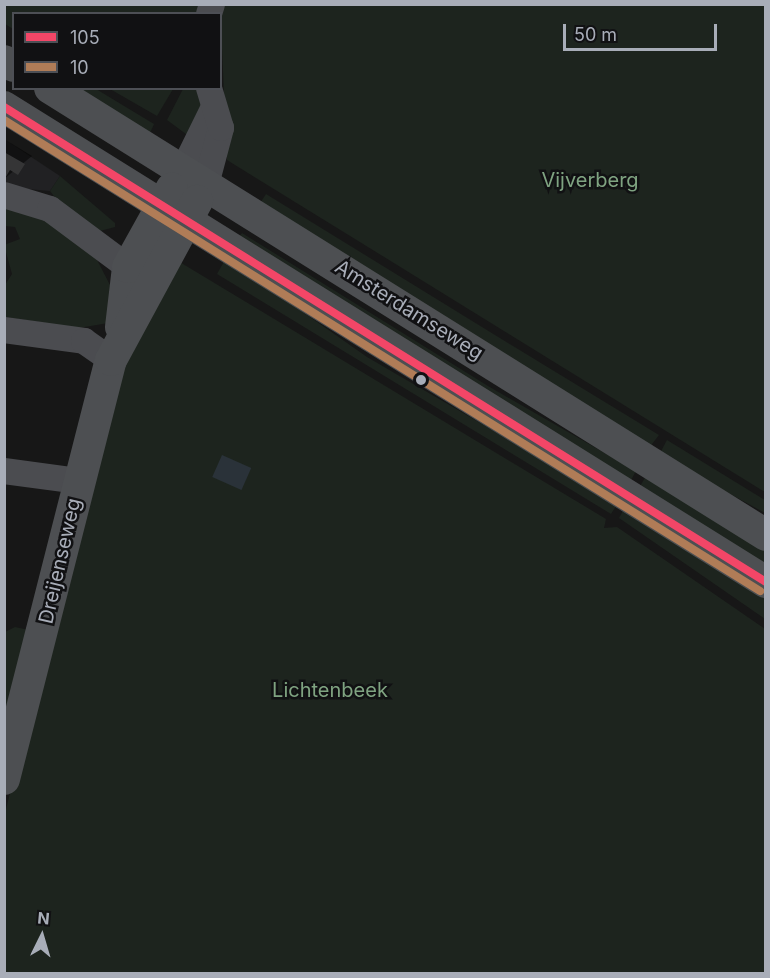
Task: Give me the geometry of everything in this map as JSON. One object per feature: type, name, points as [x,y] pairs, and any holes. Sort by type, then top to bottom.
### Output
[{"type":"main road","name":"Amsterdamseweg","points":[[53,90],[196,175],[765,535]]},
{"type":"main road","points":[[4,107],[765,582]]},
{"type":"main road","name":"Dreijenseweg","points":[[4,779],[79,481],[115,351],[140,276],[196,175]]},
{"type":"street","points":[[196,175],[220,145],[212,94]]},
{"type":"street","points":[[4,195],[50,208],[140,276]]},
{"type":"street","points":[[4,330],[84,341],[115,351]]},
{"type":"street","points":[[4,471],[79,481]]},
{"type":"shaded area","points":[[4,139],[60,176],[50,191],[5,187]]},
{"type":"shaded area","points":[[222,455],[251,468],[241,490],[212,477]]},
{"type":"green space","name":"Vijverberg","points":[[220,4],[765,5],[765,492],[227,160]]},
{"type":"green space","points":[[4,5],[205,5],[202,12],[12,12],[12,28],[5,24]]},
{"type":"green space","points":[[81,90],[98,90],[154,124],[150,133]]},
{"type":"green space","points":[[112,90],[172,90],[157,116]]},
{"type":"green space","points":[[182,90],[202,90],[205,95],[190,137],[167,120]]},
{"type":"green space","points":[[60,176],[115,223],[115,227],[100,231],[60,204],[50,191]]},
{"type":"green space","points":[[266,194],[659,435],[649,448],[260,203]]},
{"type":"green space","points":[[5,203],[38,214],[94,254],[110,285],[108,323],[79,328],[5,317],[5,285],[12,274],[4,245],[20,239],[15,227],[5,226]]},
{"type":"green space","points":[[242,233],[488,386],[636,471],[630,482],[238,238]]},
{"type":"green space","points":[[226,258],[367,357],[618,503],[611,514],[217,274]]},
{"type":"green space","name":"Lichtenbeek","points":[[178,261],[606,519],[604,528],[617,527],[765,629],[765,973],[5,974],[5,813],[117,372]]},
{"type":"green space","points":[[667,440],[765,500],[765,513],[659,455]]},
{"type":"green space","points":[[646,476],[765,550],[765,568],[639,488]]},
{"type":"green space","points":[[625,507],[765,596],[765,619],[619,518]]},
{"type":"green space","points":[[15,627],[33,631],[5,741],[5,632]]},
{"type":"building","points":[[4,152],[25,164],[18,175],[10,170],[4,180]]},
{"type":"transit line","name":"105","points":[[4,107],[766,582]]},
{"type":"transit line","name":"10","points":[[4,120],[760,591]]}]
